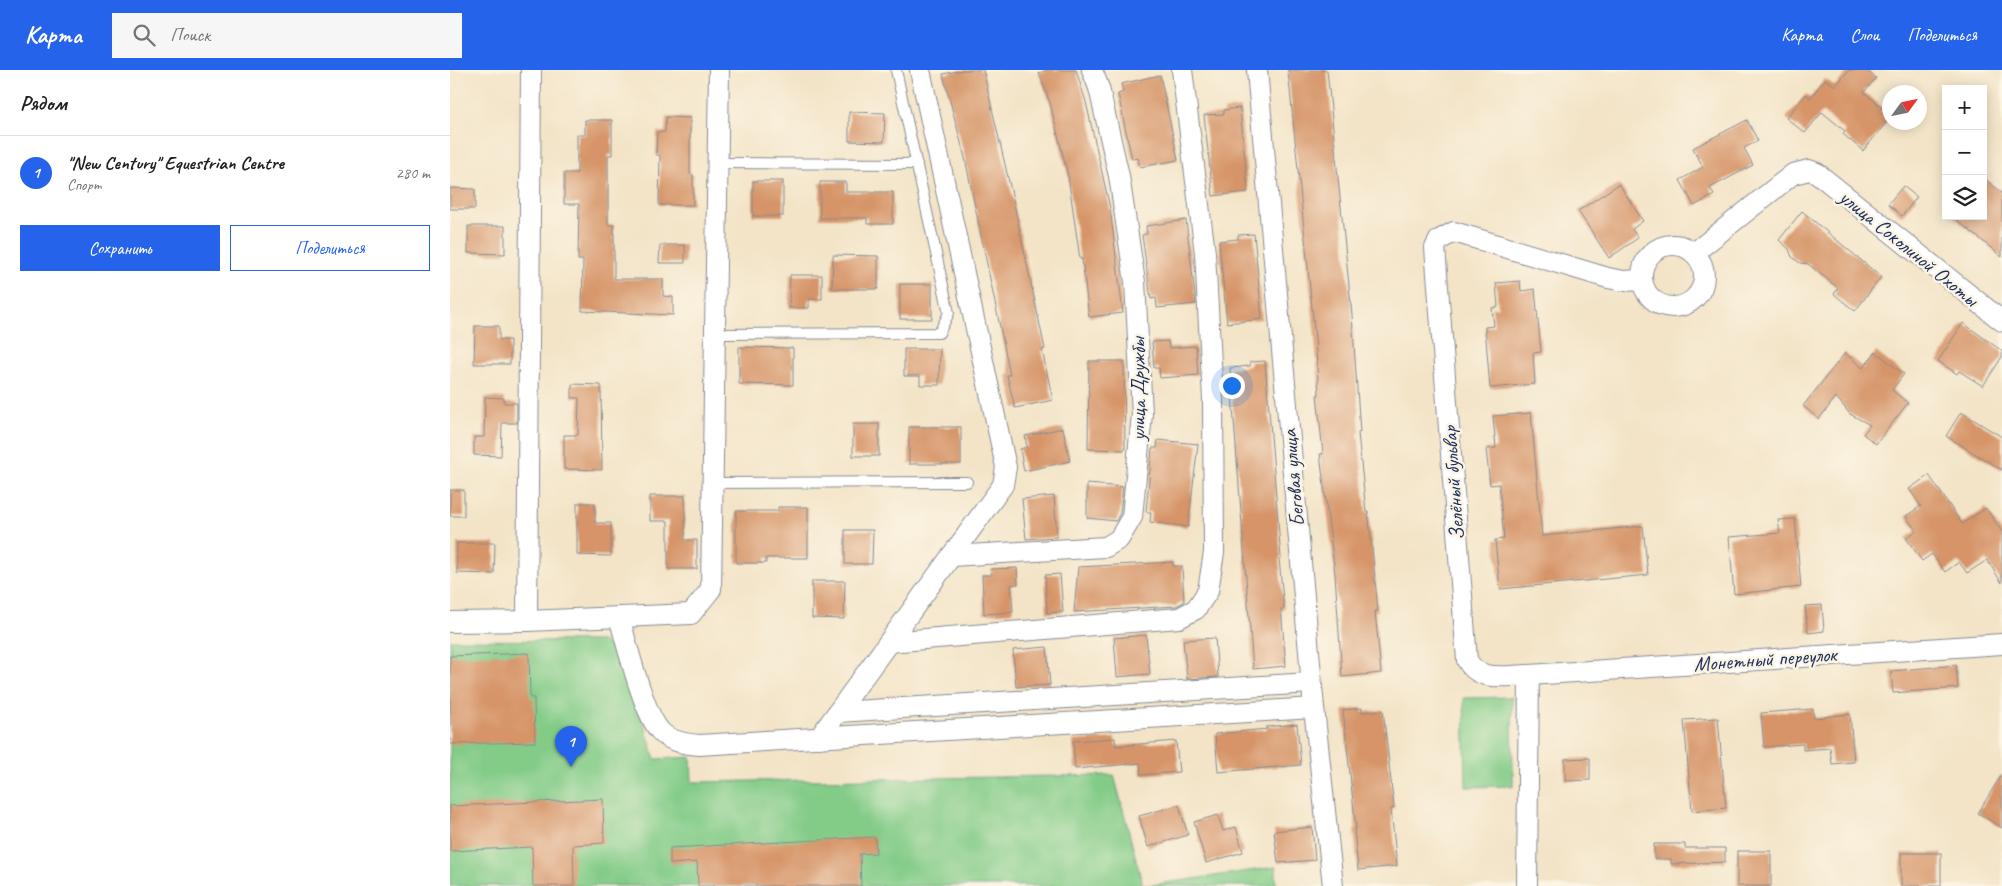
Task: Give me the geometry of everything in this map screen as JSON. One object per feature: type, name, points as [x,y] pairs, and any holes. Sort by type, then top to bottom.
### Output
[{"type":"street","points":[[527,621],[531,70]]},
{"type":"street","points":[[450,622],[527,621],[690,614],[711,589],[719,70]]},
{"type":"street","points":[[819,738],[1003,485],[1006,467],[920,70]]},
{"type":"street","name":"улица Дружбы","points":[[951,556],[1106,547],[1120,539],[1132,517],[1142,414],[1135,282],[1120,176],[1099,88],[1092,70]]},
{"type":"street","points":[[889,642],[1179,618],[1196,609],[1208,591],[1214,552],[1214,400],[1205,253],[1182,70]]},
{"type":"street","name":"Беговая улица","points":[[1257,70],[1314,708],[1333,886]]},
{"type":"street","name":"улица Соколиной Охоты","points":[[1694,253],[1792,174],[1809,170],[1817,173],[2002,321]]},
{"type":"street","name":"Зелёный бульвар","points":[[1529,675],[1482,675],[1474,671],[1467,660],[1435,248],[1439,240],[1446,234],[1454,232],[1464,233],[1608,278],[1624,281],[1642,280]]},
{"type":"street","points":[[1677,246],[1694,253],[1702,264],[1704,277],[1701,290],[1693,300],[1681,306],[1668,307],[1656,302],[1646,292],[1642,280],[1646,262],[1659,248],[1677,246]]},
{"type":"street","points":[[619,617],[649,713],[660,732],[679,743],[699,745],[1314,708]]},
{"type":"street","name":"Монетный переулок","points":[[1529,675],[2002,644]]},
{"type":"street","points":[[1527,886],[1529,675]]},
{"type":"street","points":[[838,712],[1312,683]]},
{"type":"lane","points":[[715,334],[939,333],[949,313],[896,70]]},
{"type":"lane","points":[[717,163],[917,164]]},
{"type":"lane","points":[[712,483],[967,482]]},
{"type":"green space","points":[[450,640],[601,641],[623,655],[655,759],[691,757],[692,782],[1114,775],[1143,886],[450,886]]},
{"type":"green space","points":[[1512,697],[1513,786],[1466,787],[1464,698]]},
{"type":"green space","points":[[1276,867],[1276,886],[1144,886]]},
{"type":"building","points":[[962,70],[983,70],[1045,349],[1042,350],[1053,400],[1015,408],[1007,375],[1010,375],[965,158],[943,74]]},
{"type":"building","points":[[1047,70],[1076,70],[1086,102],[1110,208],[1123,313],[1089,317],[1082,259],[1080,259],[1068,176],[1050,103],[1039,73]]},
{"type":"building","points":[[1288,70],[1327,70],[1352,315],[1360,432],[1358,433],[1366,512],[1368,511],[1372,548],[1378,611],[1375,611],[1381,673],[1342,677],[1335,574],[1320,454],[1323,454],[1317,395],[1319,395],[1315,338]]},
{"type":"building","points":[[1849,70],[1866,70],[1876,78],[1864,92],[1882,107],[1882,128],[1863,151],[1843,134],[1845,131],[1822,112],[1805,133],[1786,118],[1806,94],[1810,98],[1825,79],[1835,86]]},
{"type":"building","points":[[1160,75],[1178,160],[1140,167],[1138,158],[1132,159],[1118,94],[1123,92],[1121,84]]},
{"type":"building","points":[[1240,108],[1248,192],[1213,196],[1204,115],[1224,114],[1224,110]]},
{"type":"building","points":[[849,112],[885,113],[884,142],[849,141]]},
{"type":"building","points":[[666,117],[690,118],[690,174],[693,175],[693,205],[659,205],[660,155],[656,155],[657,132],[665,132]]},
{"type":"building","points":[[585,120],[612,120],[612,155],[608,155],[608,225],[614,225],[614,277],[615,279],[663,279],[663,296],[673,297],[673,315],[582,311],[583,260],[578,260],[579,204],[564,204],[564,173],[577,173],[577,135],[585,135]]},
{"type":"building","points":[[1747,120],[1758,141],[1744,148],[1753,165],[1710,188],[1714,195],[1694,206],[1680,180],[1703,167],[1693,148]]},
{"type":"building","points":[[1987,180],[2002,193],[2002,257],[1957,220],[1987,220]]},
{"type":"building","points":[[753,181],[783,181],[783,216],[753,216]]},
{"type":"building","points":[[820,182],[846,182],[846,192],[893,192],[893,224],[867,224],[867,218],[820,218]]},
{"type":"building","points":[[1619,184],[1643,221],[1632,229],[1638,238],[1609,258],[1578,211]]},
{"type":"building","points":[[1903,186],[1917,197],[1902,216],[1888,204]]},
{"type":"building","points":[[450,188],[475,189],[475,209],[450,209]]},
{"type":"building","points":[[1802,211],[1881,277],[1855,311],[1834,294],[1838,288],[1808,264],[1800,263],[1792,257],[1789,249],[1779,240]]},
{"type":"building","points":[[1186,220],[1196,304],[1157,308],[1156,298],[1151,299],[1142,235],[1147,234],[1146,226]]},
{"type":"building","points":[[468,226],[505,226],[505,254],[468,253]]},
{"type":"building","points":[[1254,234],[1262,319],[1227,323],[1219,241],[1238,239],[1238,235]]},
{"type":"building","points":[[660,245],[685,245],[685,263],[659,263]]},
{"type":"building","points":[[833,255],[878,256],[878,289],[832,289]]},
{"type":"building","points":[[790,275],[822,275],[822,299],[809,299],[809,308],[789,308]]},
{"type":"building","points":[[1520,281],[1521,291],[1535,289],[1541,352],[1533,353],[1535,384],[1490,388],[1485,327],[1494,326],[1492,308],[1498,307],[1496,283]]},
{"type":"building","points":[[900,284],[932,284],[932,319],[900,319]]},
{"type":"building","points":[[1963,323],[2002,351],[2002,357],[1983,386],[1959,371],[1957,374],[1938,361]]},
{"type":"building","points":[[475,326],[499,326],[499,340],[510,340],[510,364],[474,364]]},
{"type":"building","points":[[1168,341],[1169,348],[1196,346],[1198,375],[1160,378],[1159,368],[1154,368],[1152,342]]},
{"type":"building","points":[[739,347],[793,348],[793,385],[739,384]]},
{"type":"building","points":[[904,349],[940,349],[939,385],[920,385],[920,376],[904,376]]},
{"type":"building","points":[[1876,352],[1904,374],[1892,390],[1908,403],[1876,444],[1863,434],[1870,425],[1850,414],[1836,397],[1819,419],[1803,406],[1845,353],[1863,368]]},
{"type":"building","points":[[1089,361],[1124,361],[1125,450],[1088,449]]},
{"type":"building","points":[[1265,361],[1281,558],[1279,559],[1284,609],[1281,609],[1286,666],[1253,669],[1230,368],[1250,366],[1250,362]]},
{"type":"building","points":[[572,384],[601,385],[602,470],[564,469],[564,435],[578,435],[579,398],[572,398]]},
{"type":"building","points":[[485,397],[504,398],[504,403],[517,403],[517,423],[502,423],[501,456],[474,455],[474,437],[484,437]]},
{"type":"building","points":[[1961,412],[2002,437],[2002,470],[1946,436]]},
{"type":"building","points":[[1531,413],[1542,536],[1643,526],[1648,575],[1500,589],[1495,540],[1504,539],[1499,484],[1490,485],[1486,449],[1496,448],[1493,416]]},
{"type":"building","points":[[853,424],[879,424],[879,456],[853,456]]},
{"type":"building","points":[[909,427],[961,427],[961,464],[909,464]]},
{"type":"building","points":[[1063,428],[1070,461],[1024,471],[1020,449],[1027,447],[1025,436]]},
{"type":"building","points":[[1158,440],[1198,444],[1188,527],[1150,522],[1151,512],[1146,512],[1152,448],[1157,448]]},
{"type":"building","points":[[1929,475],[1962,524],[1986,508],[2002,532],[2002,583],[1987,560],[1967,573],[1959,562],[1945,572],[1932,554],[1922,561],[1906,538],[1916,531],[1906,516],[1921,506],[1909,489]]},
{"type":"building","points":[[1087,484],[1123,487],[1120,513],[1116,521],[1087,518]]},
{"type":"building","points":[[450,490],[464,490],[464,516],[450,516]]},
{"type":"building","points":[[650,496],[685,496],[685,540],[697,540],[697,569],[668,569],[668,521],[650,521]]},
{"type":"building","points":[[1054,496],[1057,537],[1026,539],[1022,499]]},
{"type":"building","points":[[577,503],[595,503],[595,523],[611,523],[611,556],[577,555]]},
{"type":"building","points":[[778,507],[808,507],[808,558],[766,558],[766,563],[736,563],[736,511],[778,511]]},
{"type":"building","points":[[1795,519],[1801,587],[1734,594],[1729,537],[1780,533],[1778,520]]},
{"type":"building","points":[[845,530],[873,530],[872,564],[845,564]]},
{"type":"building","points":[[457,543],[495,543],[494,574],[457,573]]},
{"type":"building","points":[[1173,562],[1173,566],[1182,566],[1184,602],[1176,606],[1074,612],[1078,567]]},
{"type":"building","points":[[1017,568],[1018,584],[1011,585],[1013,612],[984,614],[982,575],[992,575],[991,569]]},
{"type":"building","points":[[1060,574],[1063,612],[1047,613],[1045,575]]},
{"type":"building","points":[[812,581],[845,581],[844,619],[812,618]]},
{"type":"building","points":[[1822,605],[1824,631],[1808,633],[1805,606]]},
{"type":"building","points":[[1146,635],[1150,674],[1117,677],[1114,638]]},
{"type":"building","points":[[1215,638],[1218,677],[1187,679],[1183,640]]},
{"type":"building","points":[[1047,647],[1050,685],[1016,687],[1013,650]]},
{"type":"building","points":[[529,653],[530,698],[534,698],[535,742],[450,744],[450,656]]},
{"type":"building","points":[[1956,665],[1958,688],[1893,693],[1891,671]]},
{"type":"building","points":[[1362,708],[1362,712],[1383,710],[1394,808],[1391,809],[1397,866],[1358,870],[1354,829],[1356,829],[1343,710]]},
{"type":"building","points":[[1813,709],[1814,718],[1850,714],[1854,762],[1832,764],[1830,748],[1803,750],[1803,744],[1764,747],[1761,713]]},
{"type":"building","points":[[1718,718],[1726,808],[1692,811],[1684,720]]},
{"type":"building","points":[[1297,724],[1301,765],[1218,772],[1215,734]]},
{"type":"building","points":[[1115,738],[1116,746],[1176,741],[1179,772],[1141,775],[1140,763],[1075,769],[1073,741]]},
{"type":"building","points":[[1590,758],[1590,780],[1565,781],[1565,759]]},
{"type":"building","points":[[2002,774],[2002,828],[1978,813]]},
{"type":"building","points":[[603,799],[604,843],[573,845],[574,886],[533,886],[532,847],[450,851],[450,806]]},
{"type":"building","points":[[1179,805],[1188,835],[1148,847],[1139,816]]},
{"type":"building","points":[[1218,815],[1223,831],[1236,827],[1243,852],[1206,863],[1194,822]]},
{"type":"building","points":[[1312,827],[1315,860],[1278,863],[1274,831]]},
{"type":"building","points":[[875,837],[876,853],[860,854],[861,886],[698,886],[697,862],[670,864],[670,848]]},
{"type":"building","points":[[1654,844],[1685,844],[1685,848],[1725,848],[1725,862],[1671,864],[1671,859],[1654,859]]},
{"type":"building","points":[[1737,851],[1771,851],[1771,886],[1737,886]]},
{"type":"building","points":[[1901,853],[1941,853],[1941,886],[1901,886]]},
{"type":"place","name":"\"New Century\" Equestrian Centre","points":[[571,767]]}]
